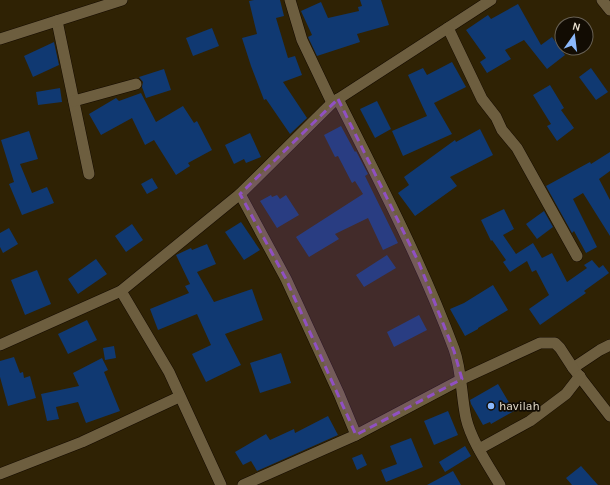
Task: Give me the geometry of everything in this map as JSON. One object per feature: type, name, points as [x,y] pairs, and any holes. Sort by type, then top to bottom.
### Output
[{"type":"street","points":[[0,39],[122,0]]},
{"type":"street","points":[[290,0],[302,40],[419,263],[454,351],[462,379],[466,418],[479,449],[500,485]]},
{"type":"street","points":[[0,345],[121,291],[240,194],[335,101],[491,0]]},
{"type":"street","points":[[602,0],[610,10]]},
{"type":"street","points":[[57,21],[89,174]]},
{"type":"street","points":[[448,28],[482,99],[496,117],[505,134],[517,148],[577,256]]},
{"type":"street","points":[[74,101],[136,84]]},
{"type":"street","points":[[240,194],[286,279],[339,394],[356,435]]},
{"type":"street","points":[[121,291],[169,372],[179,397],[221,485]]},
{"type":"street","points":[[242,485],[356,435],[462,379],[540,343],[555,343],[560,348],[610,416]]},
{"type":"street","points":[[479,449],[530,421],[566,394],[577,372],[600,350],[610,345]]},
{"type":"street","points":[[0,474],[82,442],[179,397]]},
{"type":"highlighted area","points":[[338,99],[419,263],[454,351],[462,379],[356,435],[286,279],[240,194]]},
{"type":"building","points":[[280,0],[284,16],[276,18],[288,58],[295,56],[302,75],[283,82],[307,118],[290,134],[266,99],[264,100],[242,38],[257,34],[249,1]]},
{"type":"building","points":[[360,0],[381,0],[389,25],[357,34],[360,42],[317,56],[308,37],[312,35],[301,11],[321,2],[328,18],[359,11],[358,7],[362,6]]},
{"type":"building","points":[[518,4],[541,45],[552,37],[554,40],[554,56],[564,56],[547,69],[524,40],[505,50],[511,59],[487,73],[480,62],[486,58],[466,30],[488,15],[491,19]]},
{"type":"building","points":[[212,28],[219,46],[193,56],[186,38]]},
{"type":"building","points":[[54,42],[59,65],[33,77],[24,56]]},
{"type":"building","points":[[452,62],[466,87],[434,103],[452,134],[403,156],[392,131],[427,116],[408,75],[423,68],[427,75]]},
{"type":"building","points":[[591,68],[608,92],[596,100],[579,77]]},
{"type":"building","points":[[164,69],[171,90],[146,98],[142,87],[143,82],[139,77]]},
{"type":"building","points":[[550,85],[564,108],[561,110],[574,128],[557,141],[547,126],[551,124],[533,95]]},
{"type":"building","points":[[60,88],[62,102],[38,105],[36,92]]},
{"type":"building","points":[[141,93],[156,122],[183,106],[194,123],[197,121],[212,150],[188,163],[190,166],[176,175],[154,140],[145,145],[132,118],[101,135],[89,114],[116,98],[119,101]]},
{"type":"building","points":[[377,101],[391,129],[375,138],[360,109]]},
{"type":"building","points":[[341,126],[368,174],[365,176],[398,243],[383,250],[368,218],[335,234],[339,239],[309,257],[296,237],[363,194],[355,181],[352,183],[338,156],[335,157],[324,135]]},
{"type":"building","points":[[480,129],[493,155],[450,177],[457,186],[415,216],[398,193],[409,185],[404,177],[455,140],[456,142]]},
{"type":"building","points":[[29,131],[38,159],[20,164],[32,193],[47,187],[54,203],[22,215],[9,184],[14,182],[1,140]]},
{"type":"building","points":[[250,133],[261,157],[246,163],[244,159],[234,164],[225,145]]},
{"type":"building","points":[[610,152],[610,171],[599,179],[610,200],[610,236],[583,193],[573,199],[597,247],[586,253],[574,231],[572,233],[546,186],[590,162],[591,164]]},
{"type":"building","points":[[152,178],[158,188],[147,194],[141,184]]},
{"type":"building","points":[[271,195],[272,197],[277,195],[280,199],[286,195],[299,215],[277,228],[260,201]]},
{"type":"building","points":[[504,209],[514,229],[503,235],[516,254],[533,243],[542,258],[552,253],[567,282],[587,268],[584,265],[592,260],[599,268],[603,265],[609,273],[584,291],[586,293],[540,325],[529,309],[549,295],[536,270],[532,272],[527,261],[510,272],[503,262],[506,260],[492,240],[491,241],[481,220]]},
{"type":"building","points":[[544,211],[553,227],[537,239],[526,224]]},
{"type":"building","points":[[241,222],[260,250],[244,260],[225,232]]},
{"type":"building","points":[[132,224],[143,240],[126,252],[115,236]]},
{"type":"building","points":[[9,228],[18,244],[3,253],[0,247],[0,233]]},
{"type":"building","points":[[207,244],[216,264],[197,272],[214,302],[252,289],[263,320],[225,334],[241,365],[206,382],[192,354],[211,345],[197,314],[158,330],[150,309],[189,293],[185,286],[190,284],[176,255],[191,248],[192,250]]},
{"type":"building","points":[[387,255],[396,268],[364,287],[356,275]]},
{"type":"building","points":[[96,259],[107,274],[78,294],[68,279]]},
{"type":"building","points":[[37,270],[51,304],[25,315],[11,280]]},
{"type":"building","points":[[493,285],[508,310],[465,336],[450,309],[464,303]]},
{"type":"building","points":[[419,315],[427,330],[394,347],[387,332]]},
{"type":"building","points":[[87,320],[97,340],[68,354],[58,334]]},
{"type":"building","points":[[114,346],[116,358],[105,360],[103,348]]},
{"type":"building","points":[[281,353],[291,383],[260,393],[250,363]]},
{"type":"building","points":[[14,357],[20,373],[23,372],[24,378],[30,376],[36,398],[8,406],[0,377],[0,361]]},
{"type":"building","points":[[102,358],[108,370],[104,372],[120,411],[86,423],[78,402],[56,407],[59,419],[47,421],[41,394],[79,386],[73,373]]},
{"type":"building","name":"havilah","points":[[498,384],[514,411],[491,424],[490,422],[483,425],[470,400]]},
{"type":"building","points":[[448,411],[458,435],[434,445],[424,421]]},
{"type":"building","points":[[328,416],[338,435],[257,471],[251,461],[243,465],[235,452],[266,434],[270,440],[294,429],[295,433]]},
{"type":"building","points":[[411,438],[423,467],[386,482],[381,470],[397,464],[390,446]]},
{"type":"building","points":[[465,446],[471,456],[445,472],[439,462]]},
{"type":"building","points":[[362,454],[367,465],[357,470],[352,458]]},
{"type":"building","points":[[581,466],[598,485],[572,485],[566,478]]},
{"type":"building","points":[[453,471],[461,485],[427,485]]},
{"type":"place","name":"havilah","points":[[491,406]]}]
